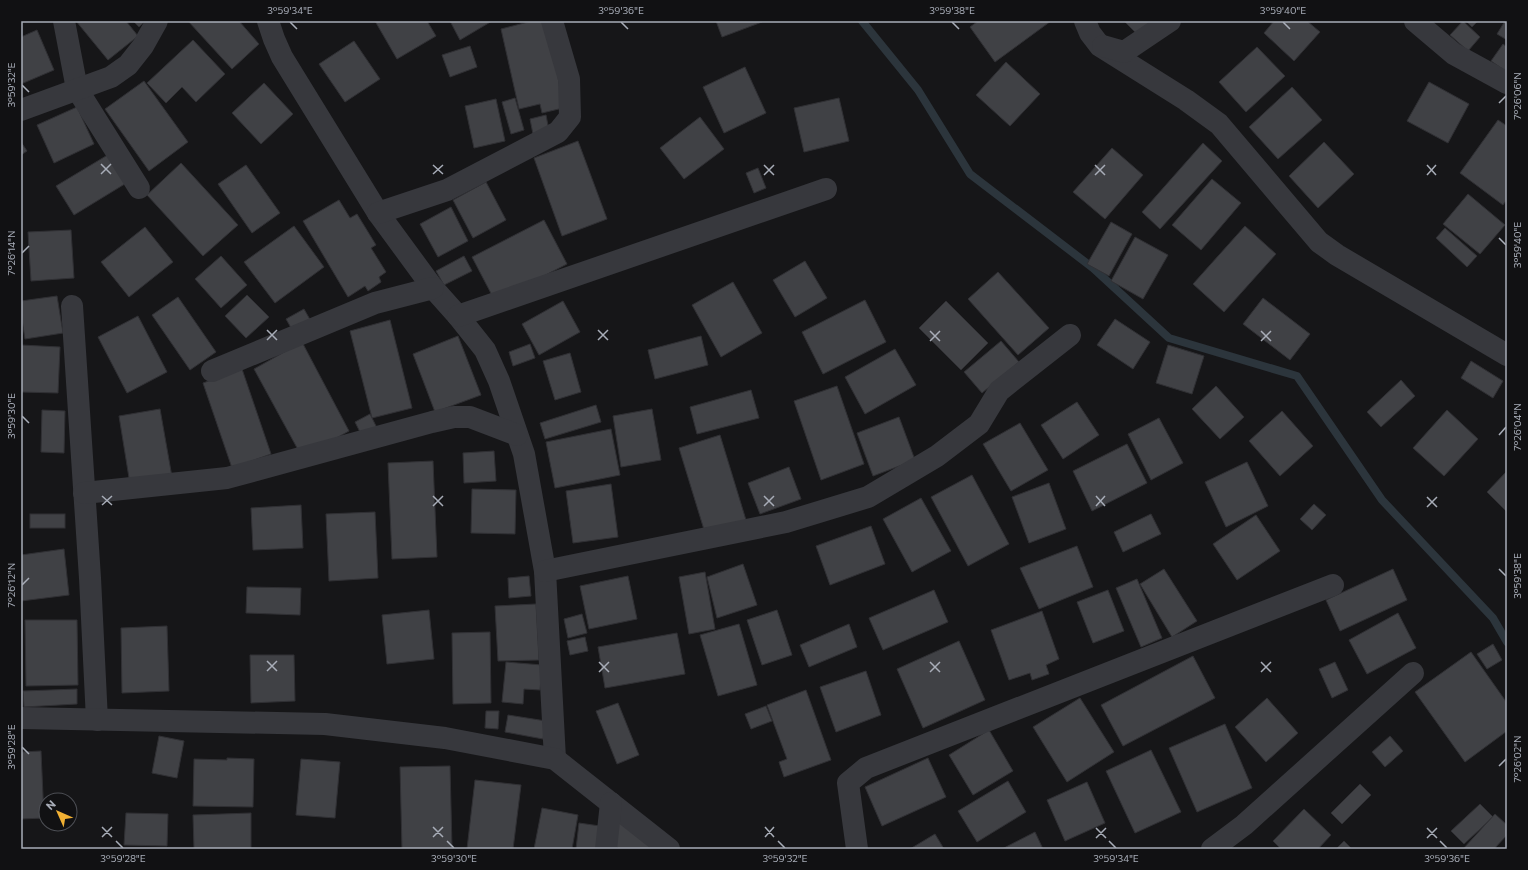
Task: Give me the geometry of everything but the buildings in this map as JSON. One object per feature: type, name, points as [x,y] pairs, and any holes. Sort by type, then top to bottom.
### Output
[{"type":"street","points":[[64,21],[77,89],[139,188]]},
{"type":"street","points":[[21,110],[111,78],[128,65],[143,46],[157,21]]},
{"type":"street","points":[[268,21],[282,57],[378,213],[433,288],[485,350],[499,381],[524,454],[545,571],[555,759]]},
{"type":"street","points":[[378,213],[447,190],[558,132],[570,117],[569,79],[552,21]]},
{"type":"street","points":[[1085,21],[1090,33],[1100,46],[1186,100],[1219,124],[1319,242],[1507,355]]},
{"type":"street","points":[[1100,46],[1124,52],[1170,21]]},
{"type":"street","points":[[1415,21],[1454,54],[1507,83]]},
{"type":"street","points":[[458,316],[826,189]]},
{"type":"street","points":[[212,371],[375,303],[433,288]]},
{"type":"street","points":[[72,306],[90,578],[97,720]]},
{"type":"street","points":[[545,571],[786,522],[868,497],[937,456],[979,424],[999,391],[1070,335]]},
{"type":"street","points":[[84,493],[227,478],[454,417],[470,417],[517,435]]},
{"type":"street","points":[[857,849],[848,783],[866,768],[1333,585]]},
{"type":"street","points":[[1212,849],[1244,825],[1413,673]]},
{"type":"street","points":[[21,718],[325,724],[445,738],[555,759],[669,849]]},
{"type":"street","points":[[606,849],[611,803]]},
{"type":"waterway","points":[[862,21],[918,90],[970,174],[1093,268],[1169,338],[1297,376],[1382,500],[1493,618],[1507,642]]}]
